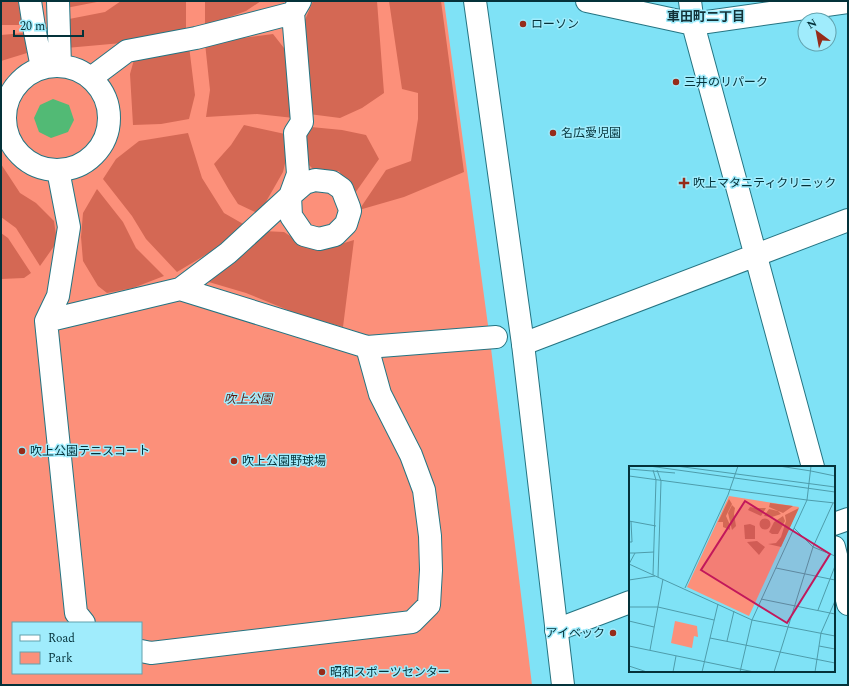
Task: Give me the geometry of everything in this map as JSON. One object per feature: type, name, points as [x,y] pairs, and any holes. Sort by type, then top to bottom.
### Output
[{"type":"street","points":[[30,1],[34,27],[51,67]]},
{"type":"street","points":[[51,67],[58,1]]},
{"type":"street","points":[[475,1],[523,344],[563,685]]},
{"type":"street","points":[[586,1],[693,24],[848,2]]},
{"type":"street","points":[[690,1],[693,24],[813,466]]},
{"type":"street","points":[[46,321],[180,289],[228,252],[290,196],[298,174],[295,133],[302,122],[296,7],[196,38],[127,50],[90,78]]},
{"type":"street","points":[[51,67],[76,69],[90,78],[100,88],[106,101],[109,114],[108,129],[104,141],[97,152],[87,161],[73,168],[58,170],[40,168],[24,159],[12,146],[5,129],[6,93],[30,73],[51,67]]},
{"type":"street","points":[[58,170],[69,227],[58,296],[46,321],[76,613],[83,622]]},
{"type":"street","points":[[523,344],[848,220]]},
{"type":"street","points":[[180,289],[367,347],[496,337]]},
{"type":"street","points":[[142,651],[151,653],[412,622],[429,605],[431,570],[430,536],[424,490],[411,455],[380,394],[367,347]]},
{"type":"street","points":[[835,524],[848,519]]},
{"type":"street","points":[[835,551],[848,604]]},
{"type":"street","points":[[556,630],[629,602]]},
{"type":"green space","name":"吹上公園","points":[[1,1],[444,1],[490,340],[532,685],[1,685]]},
{"type":"shaded area","points":[[1,1],[18,1],[22,25],[1,25]]},
{"type":"shaded area","points":[[67,1],[102,1],[66,8]]},
{"type":"shaded area","points":[[121,1],[186,1],[186,34],[122,43],[66,48],[64,20],[105,12]]},
{"type":"shaded area","points":[[205,1],[261,1],[246,11],[205,26]]},
{"type":"shaded area","points":[[313,1],[377,1],[384,93],[362,108],[340,118],[309,114],[305,20]]},
{"type":"shaded area","points":[[389,1],[441,1],[464,172],[404,197],[359,210],[386,170],[411,161],[418,119],[418,93],[402,89]]},
{"type":"shaded area","points":[[24,33],[27,53],[1,61],[1,35]]},
{"type":"shaded area","points":[[273,34],[291,57],[294,118],[257,114],[206,117],[210,90],[205,43]]},
{"type":"shaded area","points":[[189,46],[195,95],[189,119],[161,124],[133,125],[130,74],[135,56]]},
{"type":"shaded area","points":[[53,99],[69,105],[74,120],[68,132],[51,138],[39,132],[34,118],[40,105]]},
{"type":"shaded area","points":[[244,125],[285,134],[286,159],[283,172],[259,214],[238,204],[214,164],[231,145]]},
{"type":"shaded area","points":[[311,127],[342,130],[366,135],[379,159],[353,196],[339,171],[318,174],[305,161],[301,142]]},
{"type":"shaded area","points":[[188,133],[202,178],[224,213],[245,225],[227,242],[177,272],[146,239],[132,216],[103,179],[116,159],[139,141]]},
{"type":"shaded area","points":[[1,164],[20,193],[36,203],[54,221],[57,242],[40,266],[16,228],[1,217]]},
{"type":"shaded area","points":[[97,189],[123,222],[136,248],[164,276],[133,288],[107,293],[98,286],[83,261],[81,237],[83,213]]},
{"type":"shaded area","points":[[263,231],[284,232],[309,248],[331,247],[354,240],[343,327],[300,315],[246,293],[202,280]]},
{"type":"shaded area","points":[[1,233],[8,238],[31,273],[24,278],[1,279]]},
{"type":"place","name":"ローソン","points":[[523,24]]},
{"type":"place","name":"三井のリパーク","points":[[676,82]]},
{"type":"place","name":"名広愛児園","points":[[553,133]]},
{"type":"place","name":"吹上マタニティクリニック","points":[[684,183]]},
{"type":"place","name":"吹上公園テニスコート","points":[[22,451]]},
{"type":"place","name":"吹上公園野球場","points":[[234,461]]},
{"type":"place","name":"アイベック","points":[[613,633]]},
{"type":"place","name":"昭和スポーツセンター","points":[[322,672]]},
{"type":"district","name":"車田町二丁目","points":[[706,16]]}]
